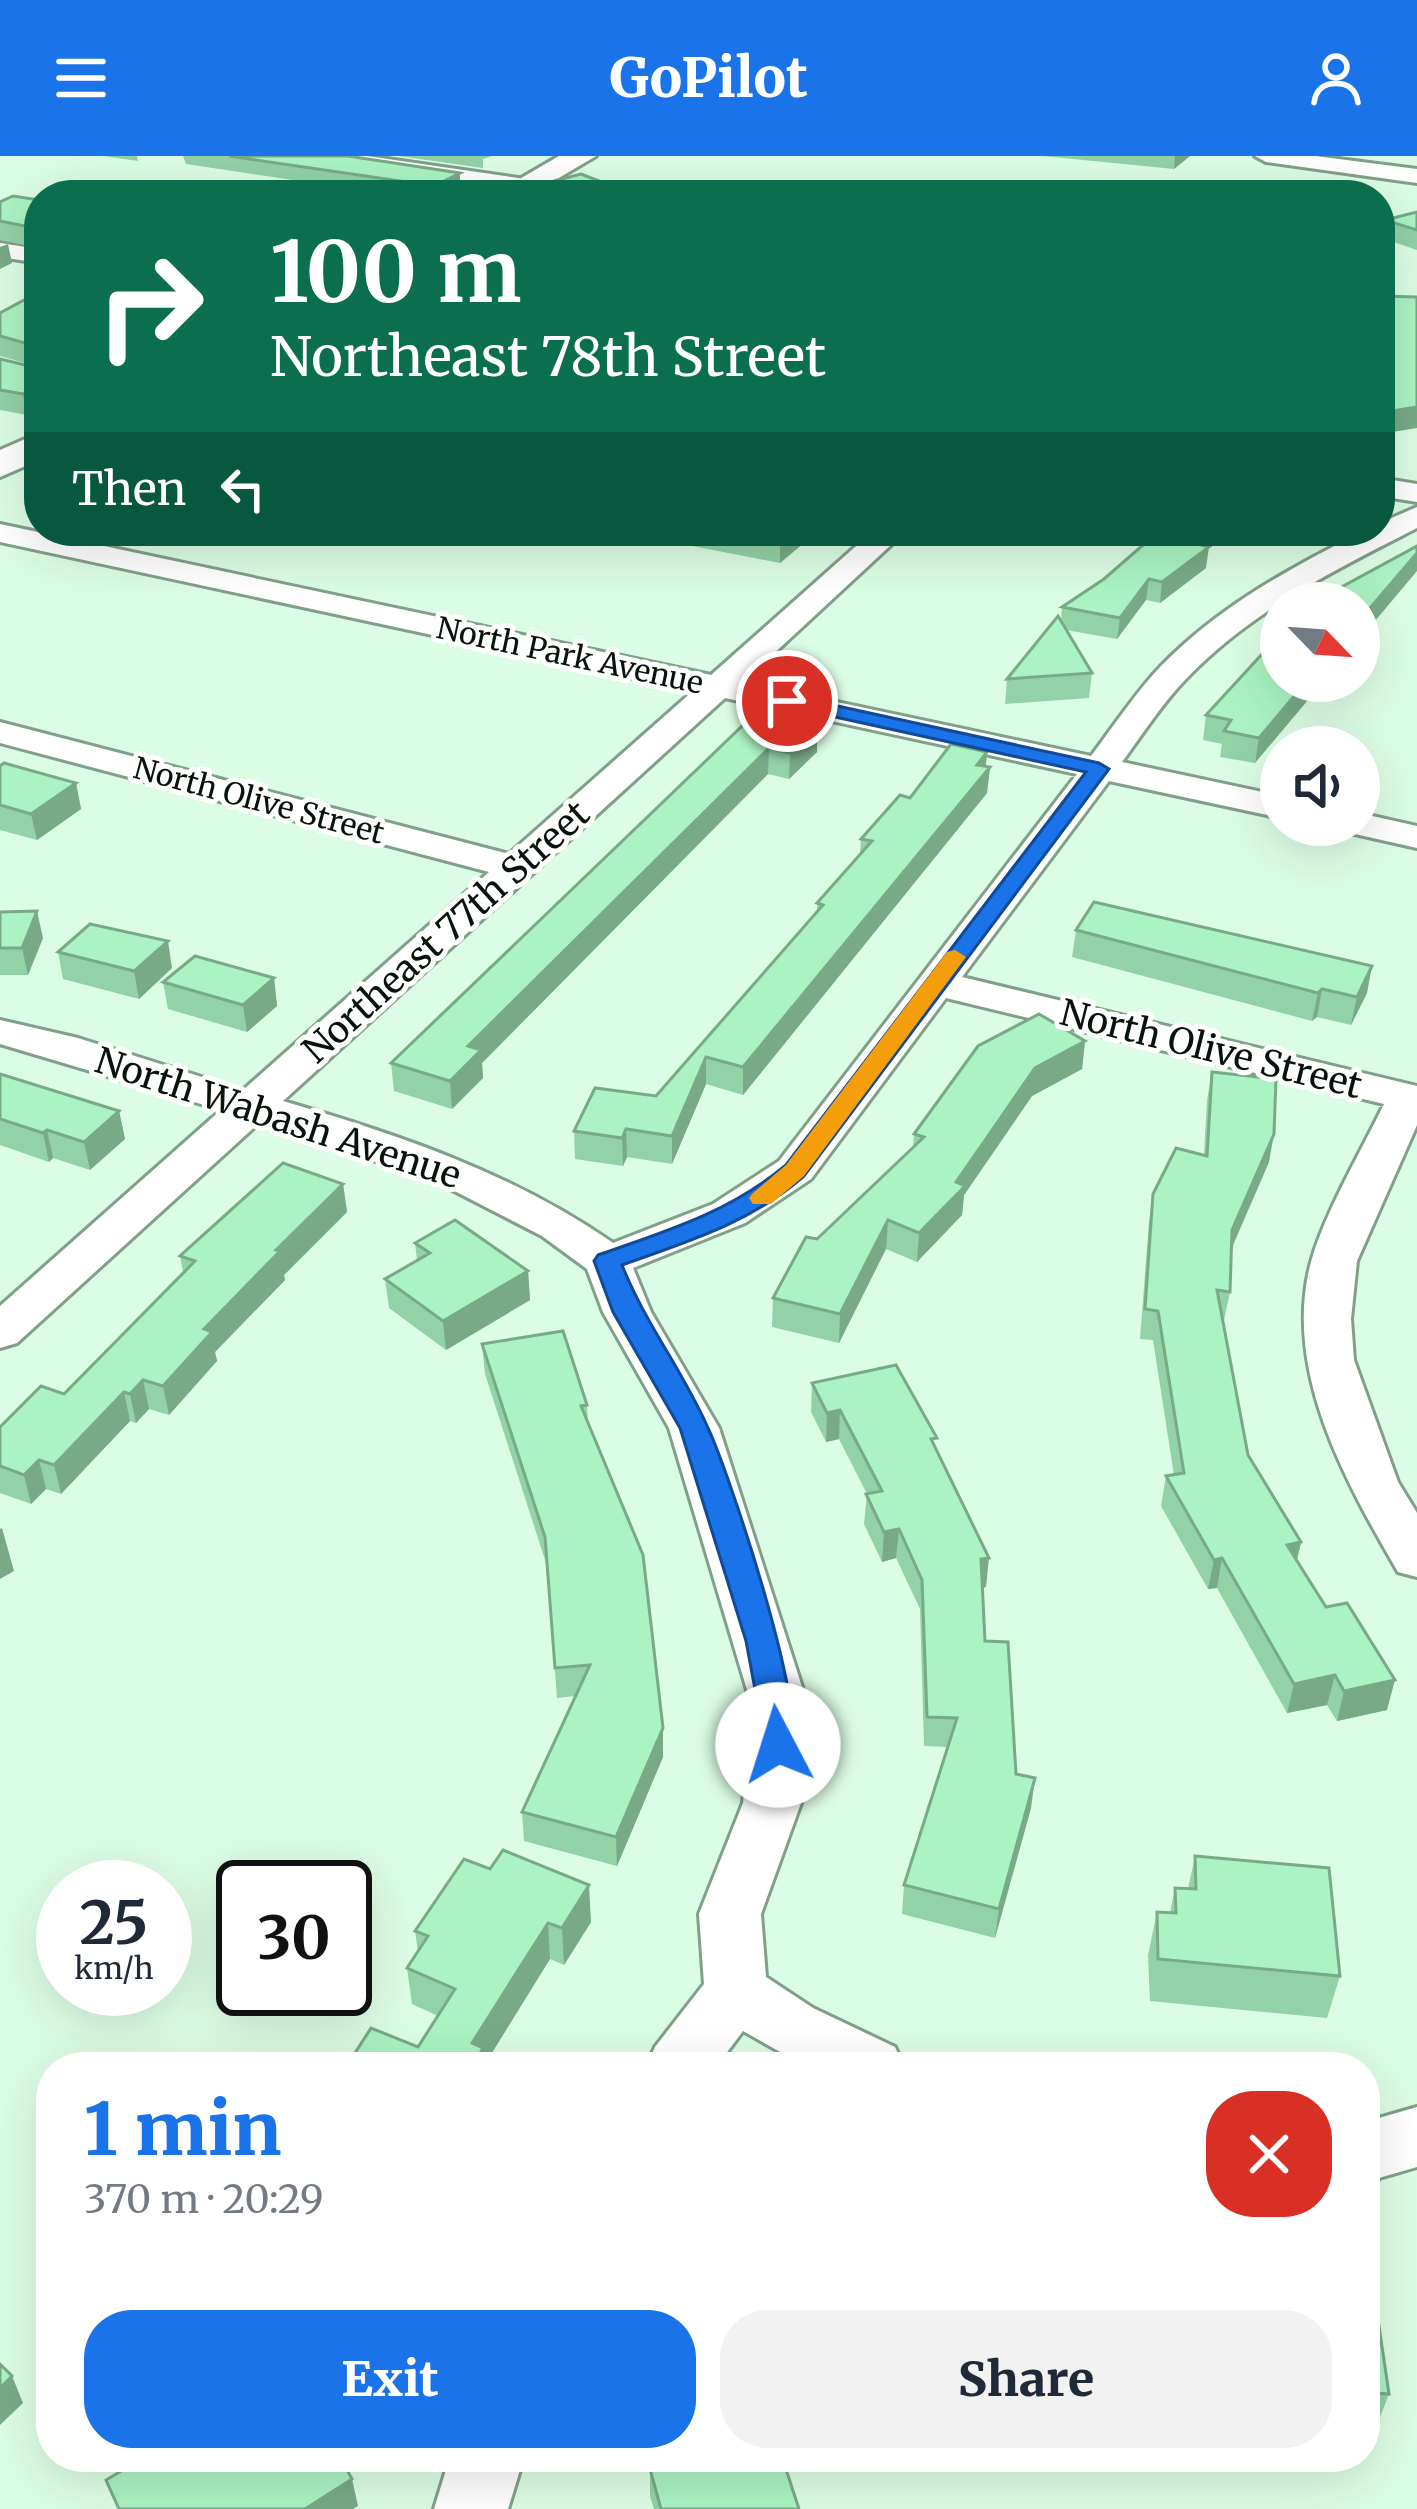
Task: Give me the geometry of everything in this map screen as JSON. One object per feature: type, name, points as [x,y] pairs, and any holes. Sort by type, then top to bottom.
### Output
[{"type":"street","points":[[324,156],[460,180]]},
{"type":"street","points":[[535,180],[581,156]]},
{"type":"street","points":[[1266,156],[1417,176]]},
{"type":"street","name":"North Park Avenue","points":[[61,546],[1260,804]]},
{"type":"street","name":"Northeast 77th Street","points":[[0,1332],[255,1107],[870,546]]},
{"type":"street","points":[[689,2052],[736,1991],[730,1914],[772,1803],[778,1745],[775,1690],[694,1428],[627,1312],[608,1261],[723,1220],[764,1197],[795,1170],[1169,676],[1223,626],[1289,581],[1358,546]]},
{"type":"street","name":"North Olive Street","points":[[0,732],[517,868]]},
{"type":"street","points":[[1380,828],[1417,836]]},
{"type":"street","name":"North Olive Street","points":[[935,983],[1413,1098]]},
{"type":"street","name":"North Wabash Avenue","points":[[0,1032],[255,1107],[468,1178],[576,1236],[608,1261]]},
{"type":"street","points":[[1413,1098],[1334,1261],[1327,1319],[1330,1360],[1372,1483],[1417,1558]]},
{"type":"street","points":[[736,1991],[790,2028],[840,2052]]},
{"type":"street","points":[[1380,2148],[1417,2137]]},
{"type":"street","points":[[471,2509],[482,2472]]},
{"type":"building","points":[[229,156],[348,156],[460,173],[446,180],[393,180]]},
{"type":"building","points":[[581,174],[596,180],[558,180]]},
{"type":"building","points":[[13,196],[24,198],[24,226],[0,221],[0,202]]},
{"type":"building","points":[[1417,212],[1417,230],[1395,223],[1395,218]]},
{"type":"building","points":[[1395,296],[1417,297],[1417,407],[1395,411]]},
{"type":"building","points":[[24,300],[24,343],[0,336],[0,313]]},
{"type":"building","points":[[0,359],[24,365],[24,393],[0,390]]},
{"type":"building","points":[[1142,546],[1209,547],[1162,582],[1149,579],[1120,618],[1062,607]]},
{"type":"building","points":[[1417,546],[1417,553],[1380,596],[1380,582],[1351,582]]},
{"type":"building","points":[[1058,616],[1092,673],[1007,679]]},
{"type":"building","points":[[1260,656],[1260,702],[1289,702],[1269,726],[1260,726],[1259,738],[1224,731],[1231,720],[1206,715]]},
{"type":"building","points":[[763,706],[807,716],[801,722],[817,726],[790,753],[769,748],[468,1046],[481,1050],[450,1081],[391,1063]]},
{"type":"building","points":[[951,744],[987,752],[977,765],[990,767],[743,1067],[706,1057],[672,1136],[626,1129],[622,1138],[574,1131],[595,1088],[656,1096],[823,905],[817,903],[872,841],[861,839],[900,795],[910,798]]},
{"type":"building","points":[[4,763],[76,783],[31,814],[0,805],[0,766]]},
{"type":"building","points":[[1094,902],[1372,966],[1357,997],[1322,989],[1318,993],[1076,930]]},
{"type":"building","points":[[37,911],[22,948],[0,948],[0,912]]},
{"type":"building","points":[[90,924],[168,941],[134,971],[58,952]]},
{"type":"building","points":[[195,956],[274,978],[243,1005],[163,982]]},
{"type":"building","points":[[1039,1014],[1085,1041],[1035,1068],[956,1182],[965,1186],[919,1233],[888,1220],[840,1314],[773,1298],[806,1237],[817,1239],[924,1137],[914,1134],[978,1046]]},
{"type":"building","points":[[1212,1072],[1276,1079],[1274,1134],[1232,1230],[1230,1292],[1217,1290],[1248,1455],[1301,1542],[1287,1545],[1326,1607],[1347,1603],[1395,1680],[1344,1691],[1335,1675],[1294,1684],[1222,1558],[1214,1560],[1166,1476],[1184,1473],[1158,1311],[1145,1309],[1153,1194],[1176,1148],[1207,1156]]},
{"type":"building","points":[[0,1074],[119,1111],[84,1142],[47,1130],[43,1133],[0,1119]]},
{"type":"building","points":[[283,1163],[343,1184],[204,1329],[212,1332],[163,1386],[143,1380],[130,1394],[124,1392],[54,1465],[39,1460],[24,1475],[0,1466],[0,1427],[41,1386],[64,1394],[195,1261],[180,1256]]},
{"type":"building","points":[[455,1220],[528,1271],[443,1321],[385,1279],[430,1253],[415,1243]]},
{"type":"building","points":[[563,1331],[587,1405],[581,1406],[643,1555],[663,1728],[616,1837],[522,1812],[590,1665],[555,1668],[545,1537],[482,1344]]},
{"type":"building","points":[[896,1365],[937,1438],[931,1439],[989,1558],[981,1559],[985,1641],[1008,1642],[1016,1774],[1035,1778],[999,1909],[904,1885],[957,1718],[927,1717],[922,1580],[899,1529],[884,1532],[866,1494],[882,1491],[840,1410],[827,1413],[812,1383]]},
{"type":"building","points":[[503,1850],[589,1885],[562,1928],[548,1923],[472,2043],[483,2048],[481,2052],[356,2052],[371,2028],[418,2047],[455,1989],[407,1968],[428,1936],[415,1931],[464,1859],[490,1869]]},
{"type":"building","points":[[1195,1856],[1329,1868],[1340,1976],[1158,1959],[1157,1912],[1176,1913],[1175,1888],[1196,1889]]},
{"type":"building","points":[[1380,2333],[1389,2394],[1380,2393]]},
{"type":"building","points":[[0,2364],[12,2376],[0,2388]]},
{"type":"building","points":[[120,2472],[348,2472],[352,2479],[305,2509],[119,2509],[106,2480]]},
{"type":"building","points":[[651,2472],[787,2472],[799,2509],[661,2509]]},
{"type":"slow traffic","points":[[762,1198],[795,1170],[955,957]]},
{"type":"route","points":[[778,1745],[775,1690],[694,1428],[627,1312],[608,1261],[723,1220],[764,1197],[795,1170],[1099,769],[787,701]]}]
